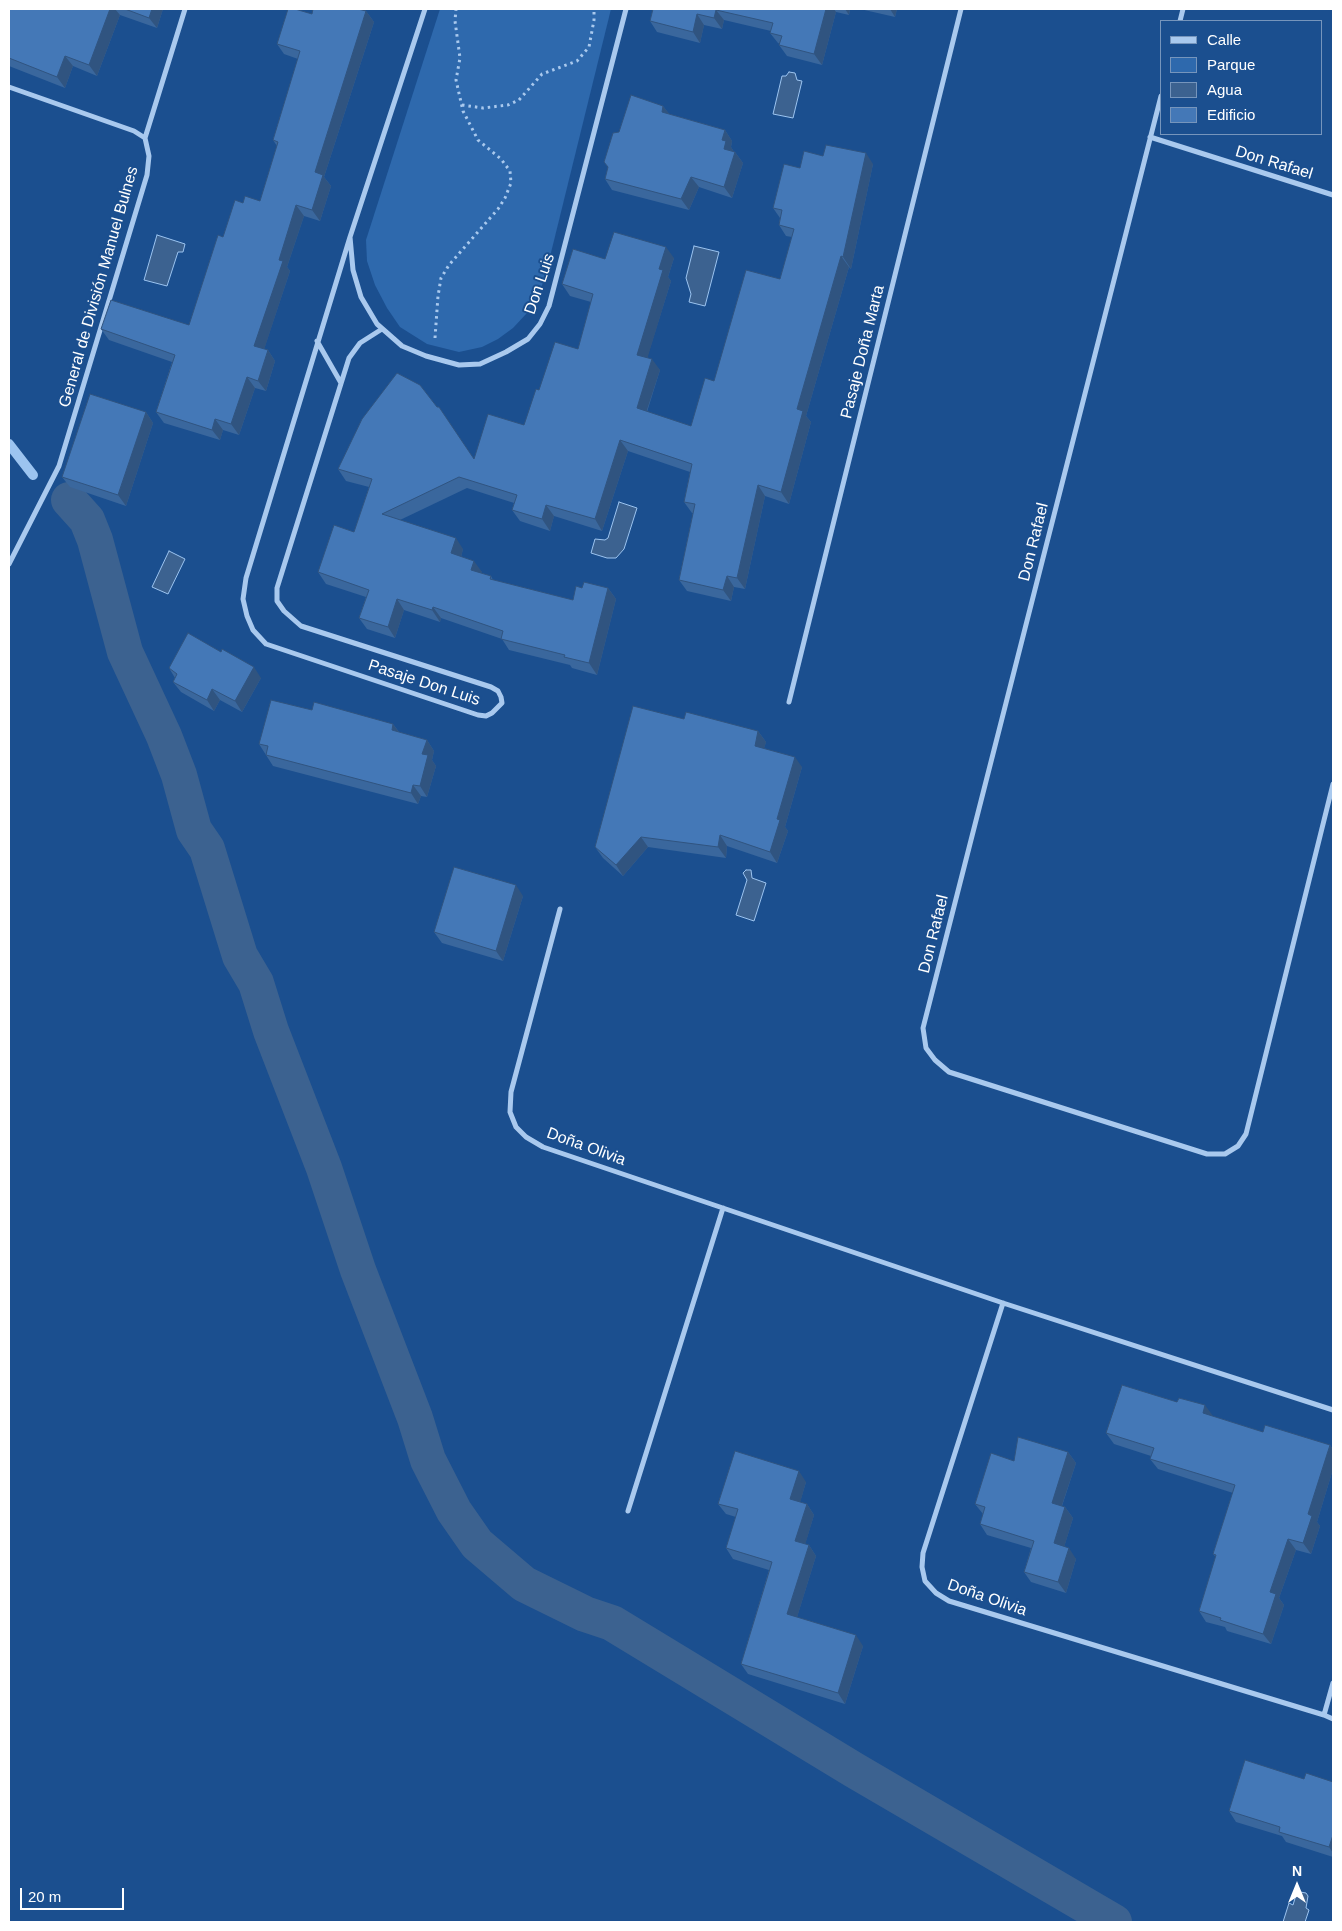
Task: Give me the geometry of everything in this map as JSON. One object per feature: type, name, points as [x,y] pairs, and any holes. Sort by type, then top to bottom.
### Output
[{"type":"street","name":"General de División Manuel Bulnes","points":[[9,564],[59,466],[147,175],[149,156],[145,138],[185,9]]},
{"type":"street","name":"Don Luis","points":[[425,9],[350,237],[353,270],[361,297],[382,329],[402,346],[426,356],[459,365],[480,364],[506,352],[528,339],[540,324],[554,291],[626,9]]},
{"type":"street","name":"Pasaje Doña Marta","points":[[789,702],[961,9]]},
{"type":"street","points":[[9,87],[134,132],[145,138]]},
{"type":"street","name":"Don Rafael","points":[[1160,100],[923,1028],[926,1048],[935,1060],[949,1072],[1207,1154],[1225,1154],[1238,1146],[1246,1134],[1333,784]]},
{"type":"street","name":"Don Rafael","points":[[1150,137],[1333,195]]},
{"type":"street","name":"Pasaje Don Luis","points":[[350,237],[246,578],[243,599],[247,616],[253,630],[266,644],[478,715],[486,716],[502,703],[498,691],[491,687],[300,626],[284,611],[277,601],[277,588],[349,358],[360,343],[382,329]]},
{"type":"street","points":[[317,341],[340,383]]},
{"type":"street","name":"Doña Olivia","points":[[560,909],[511,1092],[510,1112],[516,1127],[526,1136],[543,1147],[1002,1303],[1333,1410]]},
{"type":"street","points":[[628,1511],[724,1208]]},
{"type":"street","name":"Doña Olivia","points":[[1002,1303],[924,1553],[922,1567],[925,1581],[936,1593],[949,1601],[1333,1719]]},
{"type":"street","points":[[1324,1715],[1333,1683]]},
{"type":"path","points":[[435,346],[441,278],[449,265],[498,209],[511,183],[510,171],[501,159],[478,140],[463,111],[456,80],[460,58],[455,21],[456,9]]},
{"type":"path","points":[[462,105],[483,108],[508,105],[519,100],[542,74],[577,61],[589,47],[594,9]]},
{"type":"green space","points":[[440,9],[611,9],[545,277],[538,296],[527,313],[513,328],[498,339],[482,347],[459,352],[427,344],[400,327],[375,285],[367,261],[366,240]]},
{"type":"water","points":[[789,72],[795,73],[797,80],[802,81],[793,118],[773,114],[782,76],[786,76]]},
{"type":"water","points":[[157,235],[185,244],[183,252],[178,252],[167,286],[144,280]]},
{"type":"water","points":[[694,246],[719,252],[705,306],[689,302],[691,294],[686,278]]},
{"type":"water","points":[[619,502],[637,508],[624,549],[616,558],[607,558],[591,553],[595,539],[605,540],[608,538]]},
{"type":"water","points":[[169,551],[185,559],[168,594],[152,587]]},
{"type":"water","points":[[746,870],[751,870],[752,878],[766,883],[754,921],[736,915],[747,880],[743,873]]},
{"type":"water","points":[[1300,1892],[1306,1893],[1308,1896],[1306,1908],[1309,1910],[1305,1922],[1283,1922],[1289,1903],[1293,1905],[1296,1895]]},
{"type":"building","points":[[9,9],[110,9],[89,65],[65,56],[57,77],[9,58]]},
{"type":"building","points":[[125,9],[152,9],[149,18]]},
{"type":"building","points":[[288,9],[312,14],[313,9],[358,9],[366,11],[315,172],[323,175],[312,210],[296,205],[279,260],[283,261],[254,346],[268,350],[258,381],[247,377],[231,424],[215,419],[212,430],[156,412],[175,355],[101,329],[111,300],[189,325],[218,235],[223,237],[235,200],[243,203],[245,196],[260,201],[278,142],[273,140],[300,51],[277,44]]},
{"type":"building","points":[[653,9],[826,9],[814,54],[779,45],[782,36],[770,33],[773,23],[716,10],[714,18],[697,14],[693,32],[650,21]]},
{"type":"building","points":[[631,95],[663,106],[662,112],[725,130],[722,140],[726,141],[724,149],[735,152],[724,187],[691,177],[681,199],[605,179],[608,167],[604,162],[613,133],[619,132]]},
{"type":"building","points":[[826,145],[866,153],[843,257],[841,256],[797,409],[803,411],[781,492],[758,485],[737,578],[727,576],[723,590],[679,580],[695,504],[684,502],[692,464],[620,440],[595,519],[546,505],[542,519],[512,510],[517,495],[459,477],[382,514],[456,538],[451,553],[474,561],[471,570],[491,576],[490,579],[573,600],[576,586],[582,588],[584,582],[608,588],[589,663],[501,639],[503,631],[433,607],[432,610],[397,599],[388,627],[359,618],[369,590],[318,572],[334,525],[354,532],[372,479],[338,469],[362,419],[397,373],[420,385],[437,407],[439,407],[474,459],[488,414],[524,425],[536,389],[539,390],[555,342],[578,349],[593,294],[562,284],[573,249],[605,259],[614,232],[666,247],[659,269],[663,270],[637,355],[652,359],[637,408],[691,426],[705,378],[714,381],[746,270],[780,279],[794,229],[779,225],[782,210],[773,208],[784,164],[800,168],[804,151],[823,156]]},
{"type":"building","points":[[90,394],[146,412],[118,495],[62,477]]},
{"type":"building","points":[[188,633],[221,652],[222,649],[254,667],[235,701],[212,689],[207,700],[173,682],[177,674],[169,668]]},
{"type":"building","points":[[271,700],[312,710],[314,702],[393,724],[392,730],[427,740],[422,754],[428,755],[420,786],[413,785],[411,793],[266,755],[268,746],[259,744]]},
{"type":"building","points":[[633,706],[684,719],[686,712],[758,731],[755,746],[795,757],[777,819],[780,820],[770,852],[720,835],[718,847],[641,837],[616,865],[595,847]]},
{"type":"building","points":[[454,867],[516,885],[496,951],[434,932]]},
{"type":"building","points":[[1122,1385],[1177,1402],[1179,1398],[1205,1405],[1203,1413],[1263,1432],[1265,1425],[1330,1445],[1308,1514],[1312,1516],[1303,1543],[1288,1539],[1270,1592],[1276,1594],[1263,1634],[1199,1611],[1216,1555],[1213,1554],[1235,1485],[1150,1459],[1154,1448],[1106,1433]]},
{"type":"building","points":[[1018,1437],[1068,1452],[1052,1503],[1065,1507],[1054,1543],[1069,1548],[1058,1582],[1024,1572],[1034,1541],[980,1524],[985,1507],[975,1504],[991,1453],[1014,1461]]},
{"type":"building","points":[[735,1451],[799,1471],[790,1499],[807,1504],[795,1541],[809,1545],[787,1614],[856,1635],[838,1693],[741,1664],[772,1562],[726,1548],[738,1509],[718,1504]]},
{"type":"building","points":[[1245,1760],[1304,1779],[1306,1773],[1333,1782],[1333,1835],[1329,1847],[1279,1832],[1280,1827],[1229,1811]]},
{"type":"waterway","points":[[9,444],[33,475]]},
{"type":"waterway","points":[[69,500],[87,520],[95,540],[125,652],[164,736],[179,775],[194,830],[207,849],[240,956],[256,983],[271,1031],[324,1168],[358,1270],[415,1418],[428,1460],[454,1511],[477,1544],[524,1584],[585,1614],[612,1623],[854,1770],[1114,1922]]}]
